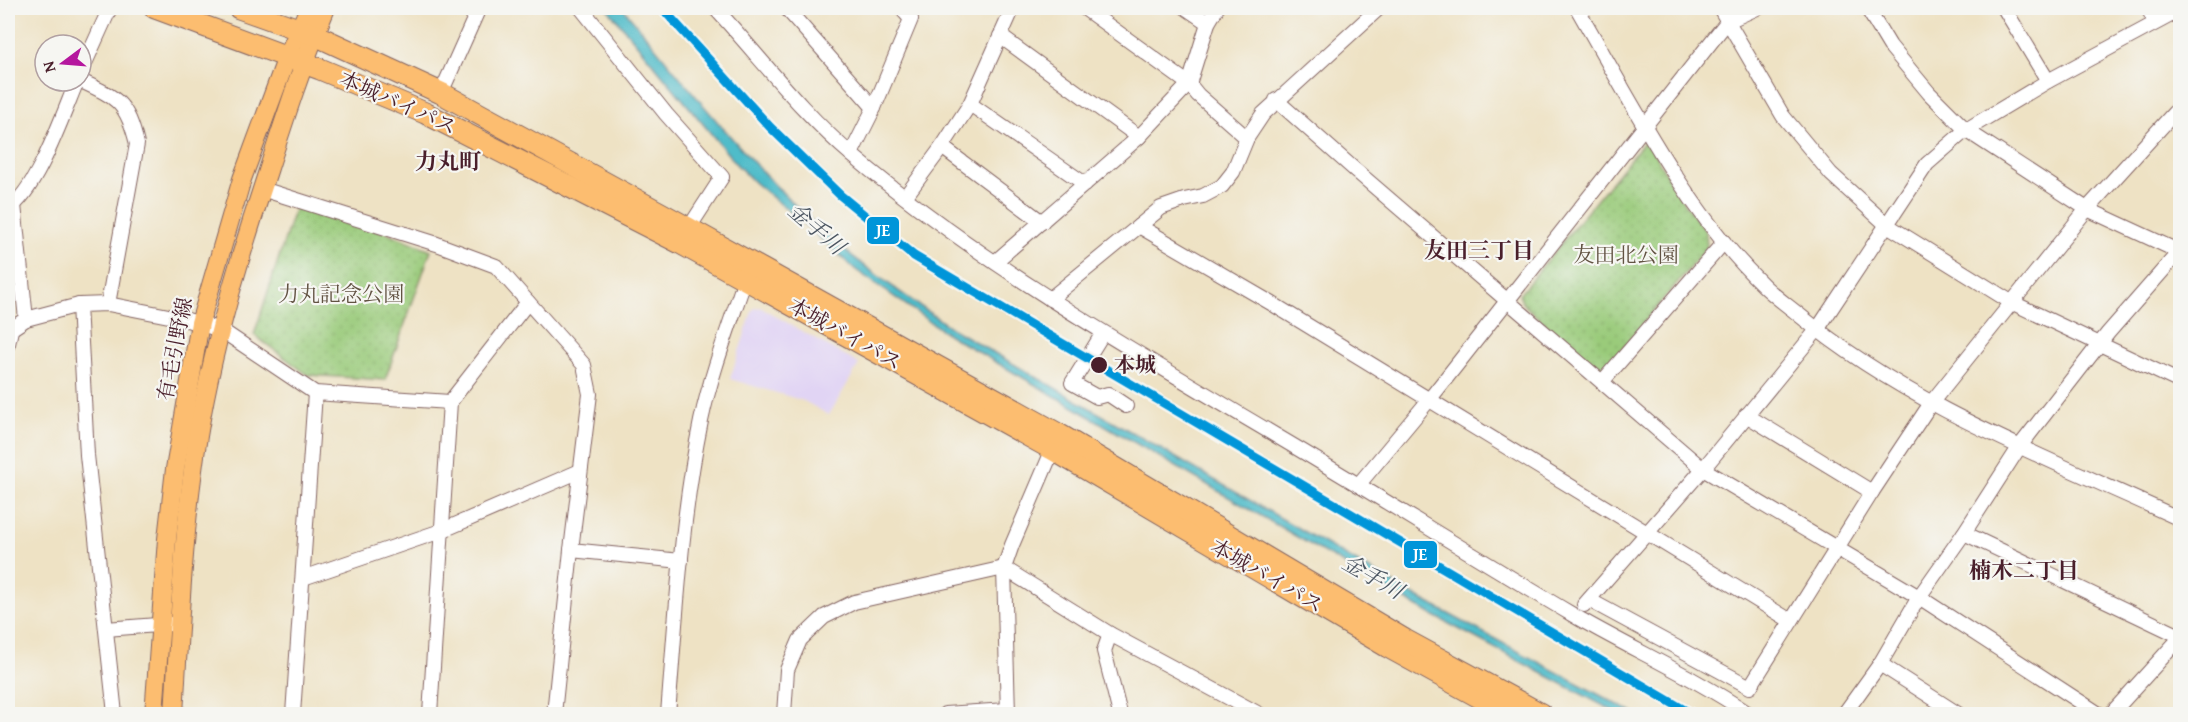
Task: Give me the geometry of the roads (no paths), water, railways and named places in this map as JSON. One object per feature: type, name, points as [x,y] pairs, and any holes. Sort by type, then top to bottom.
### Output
[{"type":"highway","name":"本城バイパス","points":[[155,8],[320,69],[425,113],[684,235]]},
{"type":"highway","name":"本城バイパス","points":[[239,8],[307,32],[441,93],[684,235],[1541,714]]},
{"type":"highway","name":"本城バイパス","points":[[1056,442],[1388,647],[1510,714]]},
{"type":"main road","name":"有毛引野線","points":[[307,32],[309,8]]},
{"type":"main road","name":"有毛引野線","points":[[154,714],[175,469],[200,323],[242,179],[307,32],[326,8]]},
{"type":"main road","name":"有毛引野線","points":[[174,714],[185,541],[193,468],[205,399],[237,264],[262,189],[295,61]]},
{"type":"street","points":[[93,46],[110,8]]},
{"type":"street","points":[[441,93],[479,8]]},
{"type":"street","points":[[581,8],[666,114],[722,177],[684,235]]},
{"type":"street","points":[[715,8],[815,120],[851,154],[948,231],[1103,333],[1359,484],[1575,616],[1714,690],[1749,714]]},
{"type":"street","points":[[786,8],[874,108]]},
{"type":"street","points":[[851,154],[874,108],[915,13],[901,8]]},
{"type":"street","points":[[905,197],[970,104],[1013,8]]},
{"type":"street","points":[[1084,8],[1189,84],[1198,95],[1247,138]]},
{"type":"street","points":[[1186,8],[1208,23]]},
{"type":"street","points":[[995,262],[1139,137],[1189,84],[1208,23],[1217,8]]},
{"type":"street","points":[[1050,299],[1161,208],[1203,196],[1222,186],[1233,172],[1247,138],[1263,114],[1379,8]]},
{"type":"street","points":[[1577,8],[1689,196],[1724,242],[1763,286],[1817,330],[1868,367],[1931,403],[2181,519]]},
{"type":"street","points":[[1720,8],[1783,116],[1831,174],[1887,225],[2011,302],[2181,382]]},
{"type":"street","points":[[1359,484],[1429,400],[1728,21],[1757,8]]},
{"type":"street","points":[[1844,714],[1880,664],[1919,597],[1964,533],[2020,446],[2102,344],[2108,333],[2180,252],[2087,209],[1966,130],[1929,93],[1897,54],[1867,8]]},
{"type":"street","points":[[2004,8],[2048,81]]},
{"type":"street","points":[[2148,8],[2155,22]]},
{"type":"street","points":[[1575,616],[1702,469],[1817,330],[1927,164],[1966,130],[2048,81],[2181,10]]},
{"type":"street","points":[[1000,36],[1139,137]]},
{"type":"street","points":[[93,87],[110,95],[124,108],[137,144],[108,304]]},
{"type":"street","points":[[26,320],[11,207],[35,178],[74,93]]},
{"type":"street","points":[[1276,100],[1702,469],[1919,597],[2099,714]]},
{"type":"street","points":[[970,104],[1085,184]]},
{"type":"street","points":[[1588,600],[1750,687],[1872,492],[1931,403],[2087,209],[2144,144],[2175,112],[2181,109]]},
{"type":"street","points":[[942,147],[1041,222]]},
{"type":"street","points":[[262,189],[437,244],[496,267],[584,365],[590,394],[554,714]]},
{"type":"street","points":[[1139,226],[1648,531],[1791,621]]},
{"type":"street","points":[[1602,382],[1724,242]]},
{"type":"street","points":[[668,714],[681,561],[694,458],[716,364],[748,271]]},
{"type":"street","points":[[430,714],[450,402],[528,302]]},
{"type":"street","points":[[8,344],[9,330],[26,320],[79,305],[108,304],[200,323],[221,330],[315,393],[450,402]]},
{"type":"street","points":[[79,305],[87,455],[115,714]]},
{"type":"street","points":[[1103,333],[1072,383],[1097,397],[1108,394],[1126,406]]},
{"type":"street","points":[[293,714],[315,393]]},
{"type":"street","points":[[1746,415],[1872,492]]},
{"type":"street","points":[[945,714],[1008,712],[1004,568],[1056,442]]},
{"type":"street","points":[[303,578],[441,531],[580,471]]},
{"type":"street","points":[[1964,533],[2181,637],[2111,714]]},
{"type":"street","points":[[571,550],[681,561]]},
{"type":"street","points":[[784,714],[787,670],[800,640],[824,617],[854,602],[1004,568],[1110,634],[1259,714]]},
{"type":"street","points":[[106,629],[160,624],[179,625]]},
{"type":"street","points":[[1110,634],[1104,651],[1120,714]]},
{"type":"street","points":[[1880,664],[1958,714]]},
{"type":"water","name":"金手川","points":[[607,8],[623,8],[733,140],[804,214],[858,260],[953,329],[1419,598],[1635,714],[1619,714],[1425,611],[949,335],[856,270],[755,183],[737,165]]},
{"type":"place","name":"本城","points":[[1099,365]]},
{"type":"district","name":"力丸町","points":[[448,161]]},
{"type":"district","name":"友田三丁目","points":[[1479,250]]},
{"type":"district","name":"楠木二丁目","points":[[2024,570]]},
{"type":"park label","name":"友田北公園","points":[[1626,255]]},
{"type":"park label","name":"力丸記念公園","points":[[341,294]]}]
